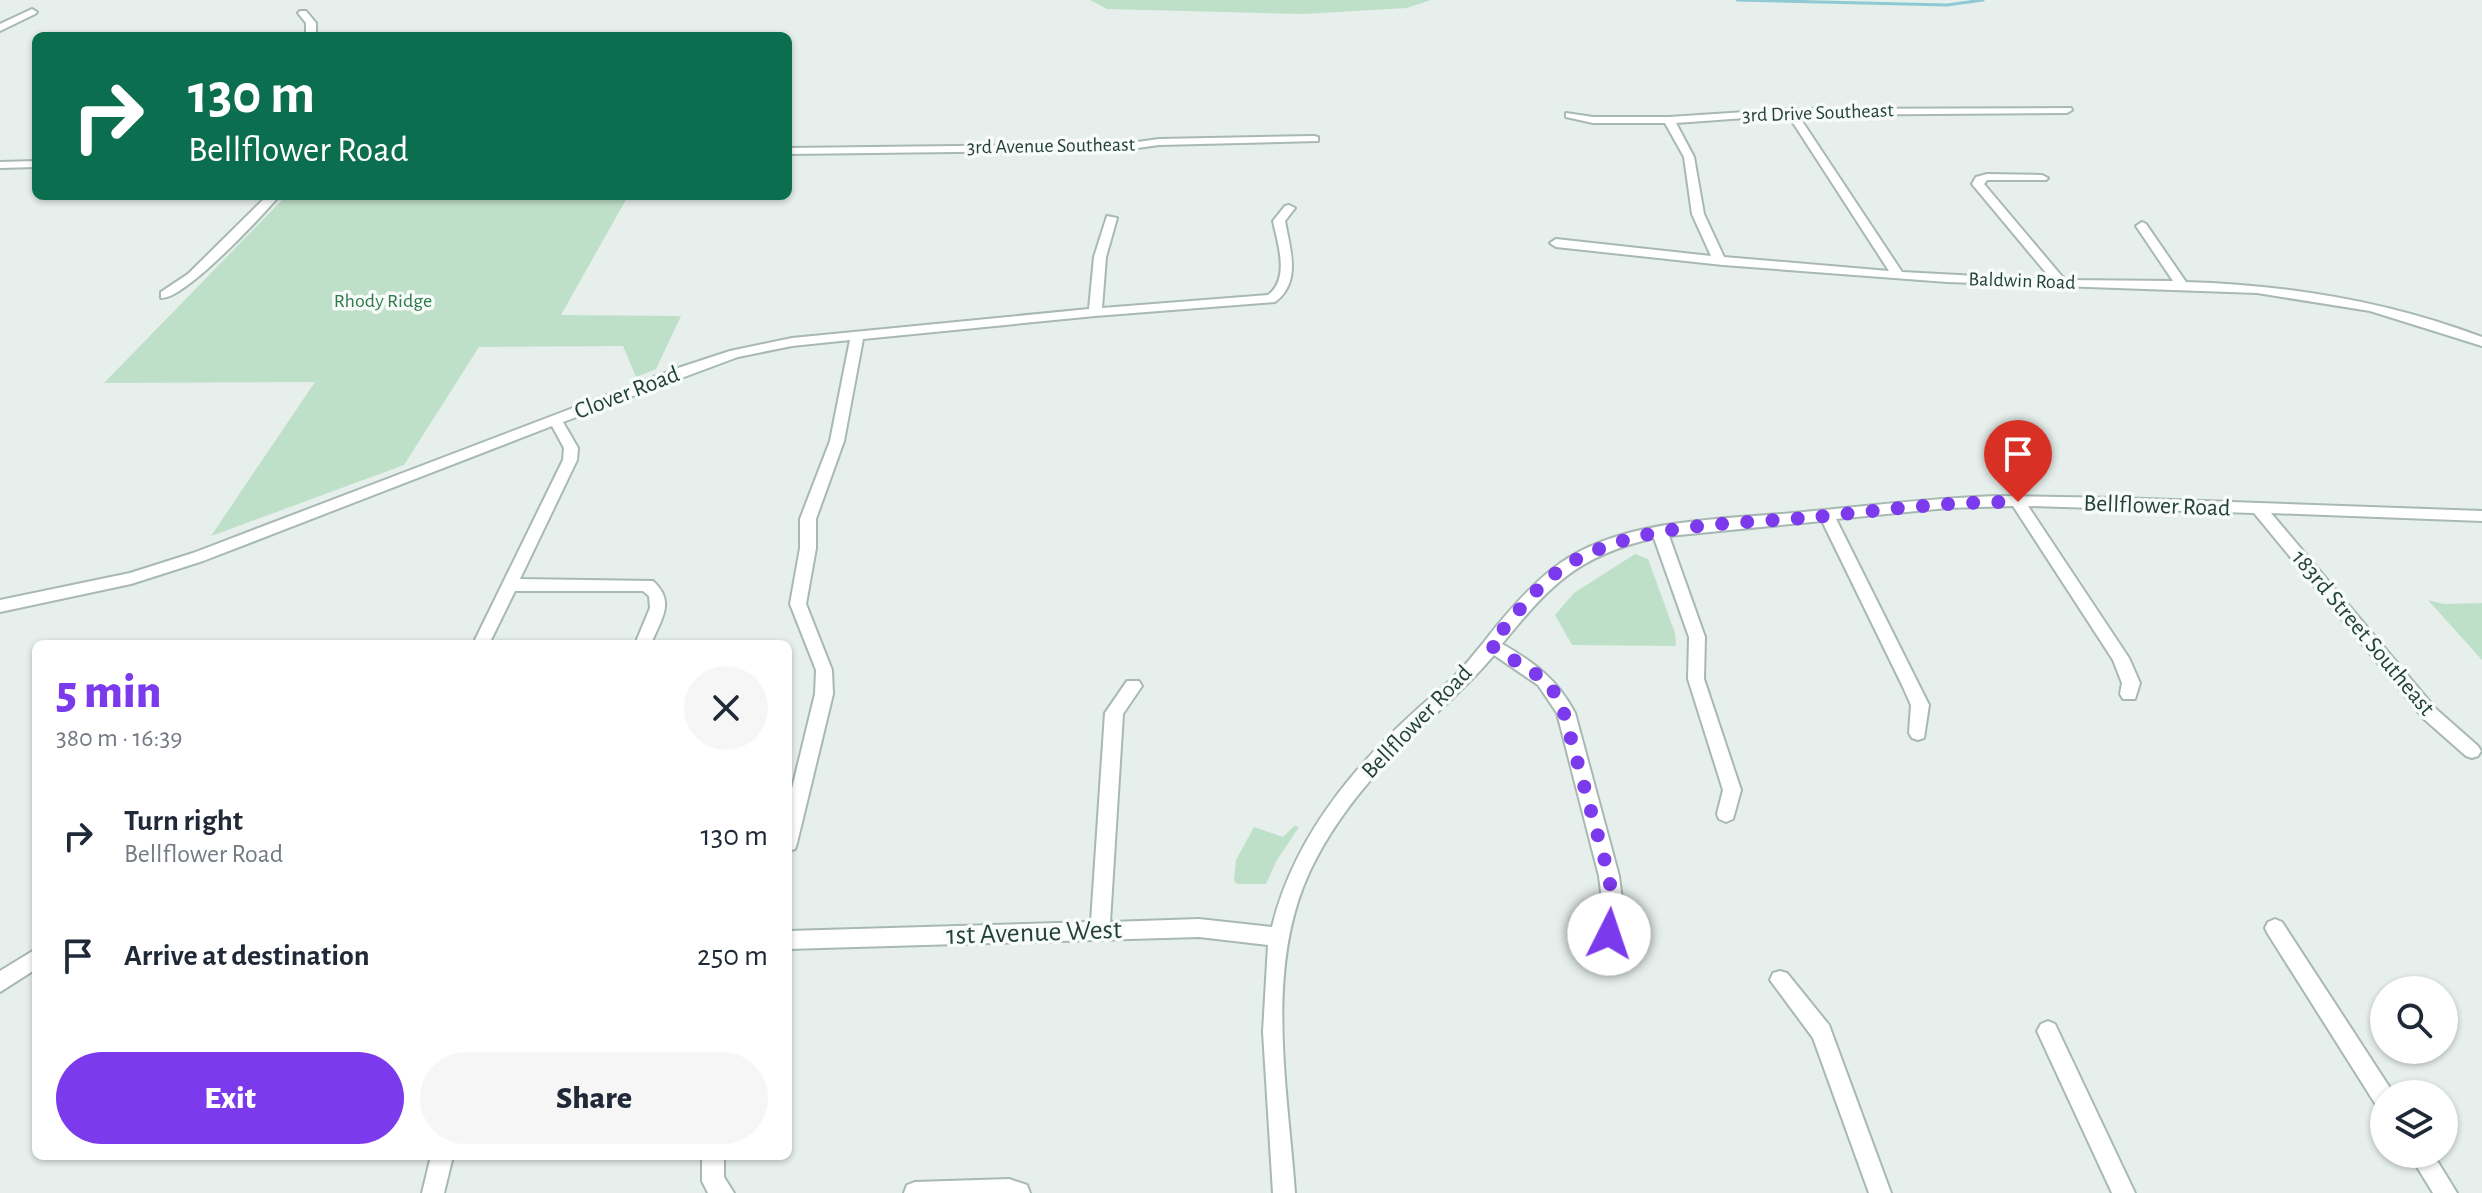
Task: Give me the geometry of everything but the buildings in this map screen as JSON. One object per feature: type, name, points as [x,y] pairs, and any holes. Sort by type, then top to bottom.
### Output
[{"type":"street","points":[[0,28],[32,12]]},
{"type":"street","points":[[303,13],[311,23],[311,32]]},
{"type":"street","name":"3rd Drive Southeast","points":[[1570,115],[1593,120],[1669,120],[1791,112],[2067,110]]},
{"type":"street","points":[[1791,112],[1898,275]]},
{"type":"street","points":[[1669,120],[1689,157],[1698,214],[1719,260]]},
{"type":"street","name":"3rd Avenue Southeast","points":[[792,151],[1123,147],[1159,142],[1314,139]]},
{"type":"street","points":[[0,165],[32,164]]},
{"type":"street","points":[[2042,178],[1987,177],[1980,179],[1978,184],[2061,283]]},
{"type":"street","points":[[165,295],[192,277],[269,200]]},
{"type":"street","name":"Clover Road","points":[[0,606],[131,578],[198,557],[735,354],[792,342],[1095,312],[1262,301],[1279,295],[1286,285],[1279,221],[1289,208]]},
{"type":"street","points":[[1095,312],[1100,257],[1111,218]]},
{"type":"street","points":[[2142,226],[2182,285]]},
{"type":"street","name":"Baldwin Road","points":[[1556,243],[1898,275],[2282,291],[2353,301],[2482,342]]},
{"type":"street","points":[[792,826],[824,694],[824,670],[798,604],[808,548],[808,519],[837,441],[857,336]]},
{"type":"street","points":[[483,640],[570,460],[568,440],[555,420]]},
{"type":"street","points":[[2018,502],[2121,658],[2131,683],[2129,694]]},
{"type":"street","name":"Bellflower Road","points":[[1284,1193],[1273,997],[1279,937],[1304,861],[1358,782],[1426,711],[1457,685],[1555,573],[1599,549],[1660,533],[1827,516],[2018,502],[2482,516]]},
{"type":"street","name":"183rd Street Southeast","points":[[2259,509],[2430,714],[2472,751]]},
{"type":"street","points":[[1827,516],[1920,705],[1918,733]]},
{"type":"street","points":[[1660,533],[1697,637],[1696,679],[1732,790],[1726,814]]},
{"type":"street","points":[[511,585],[638,583],[653,588],[657,594],[658,608],[645,640]]},
{"type":"street","points":[[1490,645],[1542,678],[1560,699],[1566,713],[1609,876],[1613,908],[1609,934],[1595,958]]},
{"type":"street","points":[[1100,931],[1114,713],[1133,686]]},
{"type":"street","name":"1st Avenue West","points":[[792,940],[1199,928],[1279,937]]},
{"type":"street","points":[[2275,928],[2372,1080]]},
{"type":"street","points":[[0,983],[32,961]]},
{"type":"street","points":[[1780,980],[1822,1032],[1880,1193]]},
{"type":"street","points":[[2048,1031],[2124,1193]]},
{"type":"street","points":[[433,1193],[441,1160]]},
{"type":"street","points":[[712,1161],[713,1181],[723,1193]]},
{"type":"street","points":[[2429,1168],[2446,1193]]},
{"type":"street","points":[[915,1193],[1009,1190],[1019,1193]]},
{"type":"green space","points":[[1090,0],[1431,0],[1407,8],[1304,14],[1107,9]]},
{"type":"green space","name":"Rhody Ridge","points":[[282,200],[626,200],[561,315],[681,316],[656,369],[636,377],[623,346],[479,347],[404,465],[211,536],[315,382],[104,383]]},
{"type":"green space","points":[[1635,554],[1648,559],[1675,633],[1676,646],[1572,645],[1555,615],[1574,593]]},
{"type":"green space","points":[[2428,600],[2444,604],[2482,603],[2482,660]]},
{"type":"green space","points":[[1294,826],[1299,827],[1277,860],[1266,884],[1237,884],[1234,881],[1236,860],[1254,827],[1283,837]]},
{"type":"waterway","points":[[1737,0],[1947,5],[1983,0]]},
{"type":"route","points":[[1609,934],[1613,908],[1609,876],[1566,713],[1552,687],[1542,678],[1490,645],[1540,588],[1555,573],[1599,549],[1651,535],[1699,527],[1909,508],[2018,502]]}]
